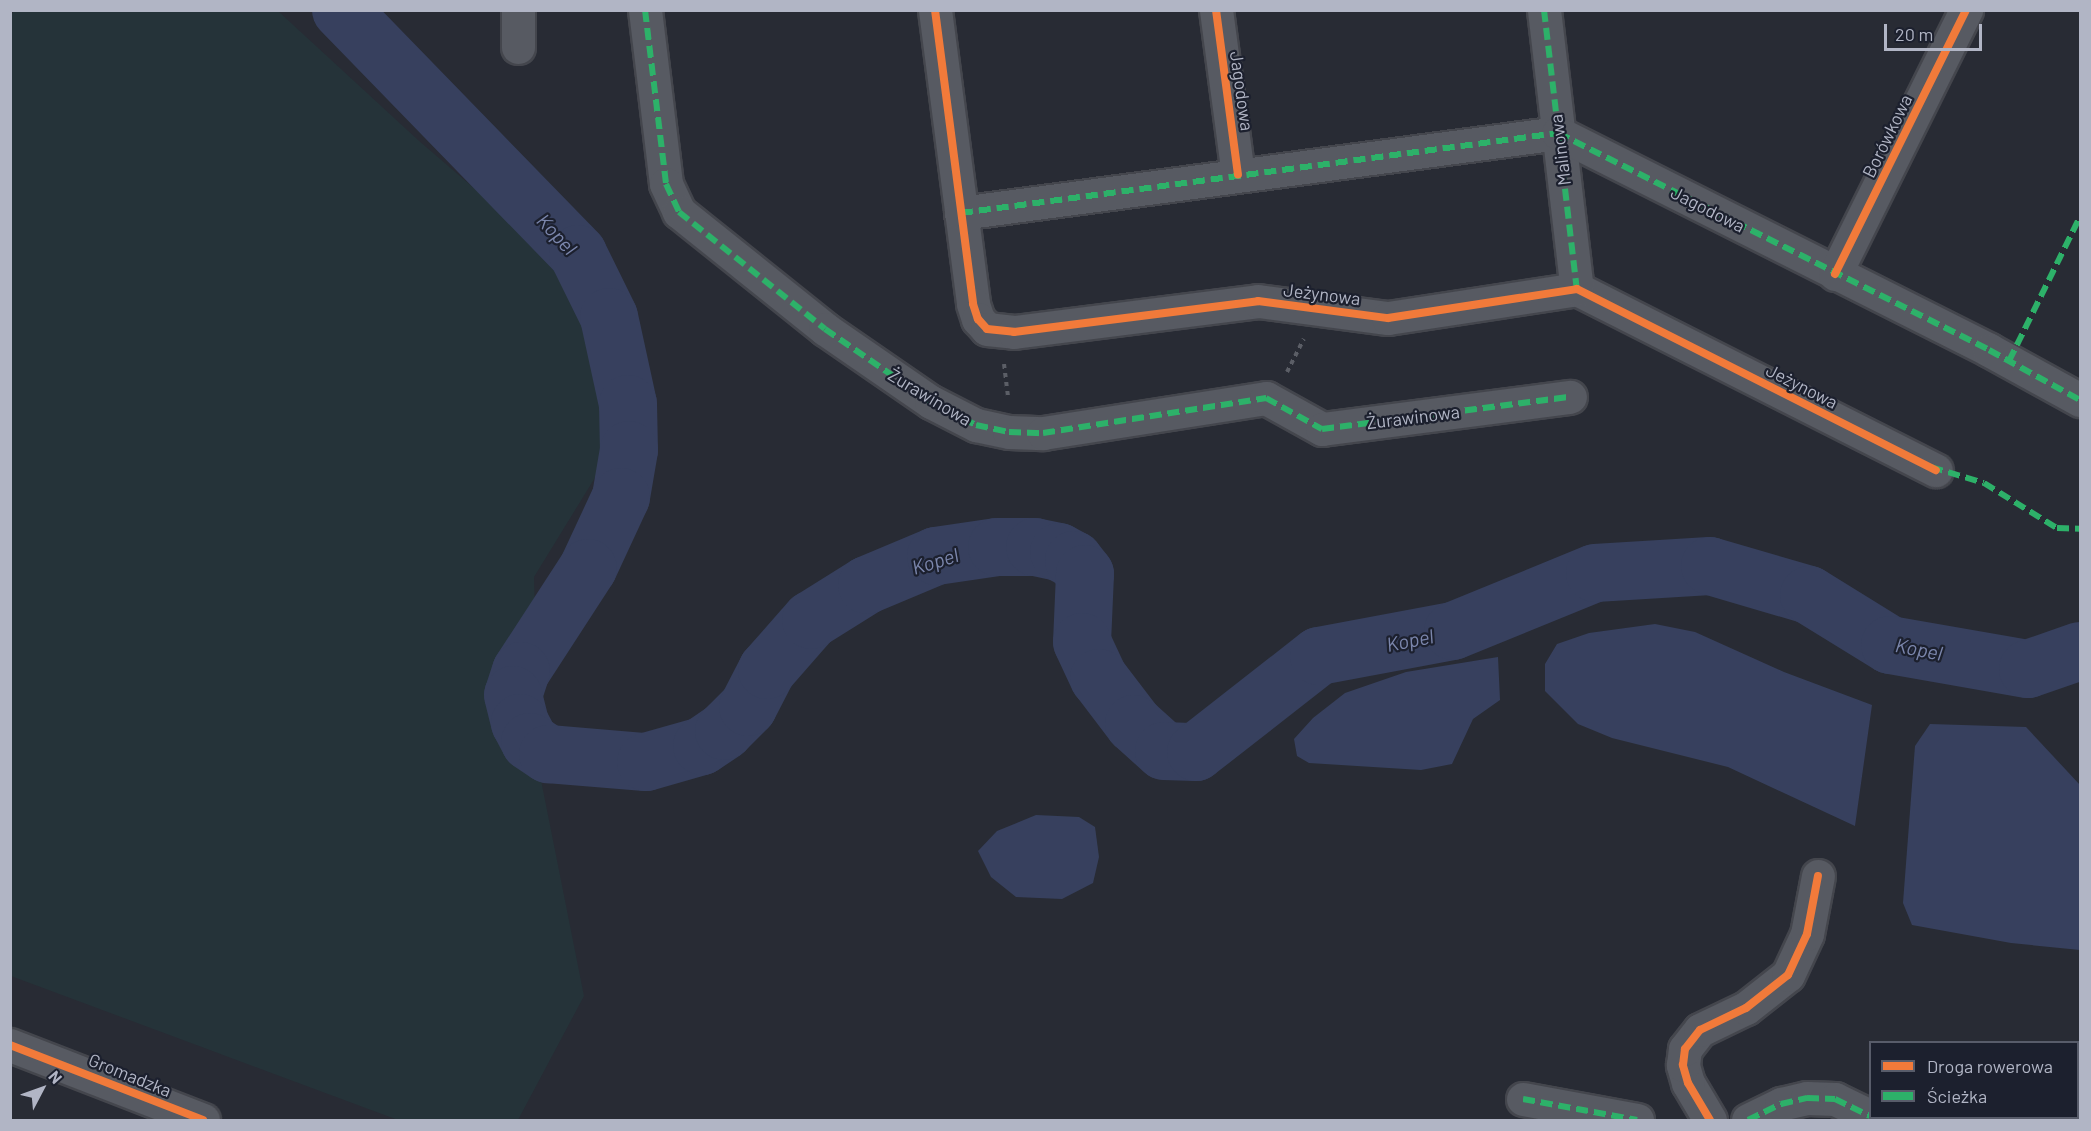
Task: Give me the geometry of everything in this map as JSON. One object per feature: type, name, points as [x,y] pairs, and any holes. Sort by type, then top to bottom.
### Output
[{"type":"street","points":[[518,10],[518,47]]},
{"type":"street","name":"Żurawinowa","points":[[645,10],[649,63],[666,184],[679,212],[825,329],[931,402],[976,425],[1013,432],[1043,433],[1266,398],[1322,429],[1570,397]]},
{"type":"street","points":[[935,10],[975,312],[987,329],[999,333]]},
{"type":"street","name":"Jagodowa","points":[[1216,10],[1238,175]]},
{"type":"street","name":"Malinowa","points":[[1544,10],[1577,290]]},
{"type":"street","name":"Borówkowa","points":[[1835,274],[1966,10]]},
{"type":"street","points":[[961,213],[1558,133]]},
{"type":"street","name":"Jagodowa","points":[[1558,133],[2080,400]]},
{"type":"street","name":"Jeżynowa","points":[[999,333],[1258,301],[1388,318],[1577,290],[1936,470]]},
{"type":"street","points":[[1710,1120],[1688,1083],[1683,1065],[1685,1048],[1700,1030],[1746,1008],[1788,975],[1807,934],[1818,876]]},
{"type":"street","name":"Gromadzka","points":[[10,1045],[203,1120]]},
{"type":"street","points":[[1748,1120],[1781,1104],[1807,1098],[1835,1099],[1869,1116]]},
{"type":"street","points":[[1523,1099],[1637,1120]]},
{"type":"path","points":[[1272,402],[1320,309]]},
{"type":"path","points":[[999,333],[1013,432]]},
{"type":"shaded area","points":[[15,10],[278,11],[418,140],[578,278],[623,432],[534,577],[539,770],[584,996],[518,1120],[398,1120],[11,976],[10,16]]},
{"type":"water","points":[[1655,624],[1695,632],[1784,672],[1872,705],[1855,826],[1728,767],[1612,738],[1578,724],[1545,691],[1545,664],[1557,644],[1589,633]]},
{"type":"water","points":[[1498,657],[1500,700],[1473,719],[1452,764],[1421,770],[1309,763],[1297,756],[1294,739],[1313,718],[1345,693],[1406,672]]},
{"type":"water","points":[[1930,724],[2026,727],[2080,785],[2080,950],[2011,943],[1912,925],[1903,903],[1915,746]]},
{"type":"water","points":[[1036,815],[1079,817],[1095,827],[1099,857],[1093,883],[1062,899],[1016,897],[991,877],[978,851],[997,831]]},
{"type":"waterway","name":"Kopel","points":[[341,10],[578,254],[609,317],[628,404],[629,450],[621,497],[588,568],[521,671],[513,695],[520,723],[530,742],[548,754],[646,762],[702,746],[724,731],[748,707],[767,670],[811,620],[867,585],[936,556],[997,547],[1035,547],[1059,552],[1074,560],[1085,574],[1082,642],[1099,678],[1134,724],[1164,751],[1196,752],[1319,656],[1453,631],[1595,573],[1710,566],[1809,595],[1890,645],[2028,669],[2080,651]]},
{"type":"marked path","points":[[645,10],[666,184],[679,212],[825,329],[931,402],[976,425],[1009,432],[1043,433],[1266,398],[1322,429],[1570,397]]},
{"type":"marked path","points":[[1544,10],[1577,289]]},
{"type":"marked path","points":[[961,213],[1558,133],[1989,350],[2080,400]]},
{"type":"marked path","points":[[2009,361],[2080,217]]},
{"type":"marked path","points":[[1931,467],[1984,483],[2057,528],[2080,529]]},
{"type":"marked path","points":[[1748,1120],[1781,1104],[1807,1098],[1835,1099],[1869,1116]]},
{"type":"marked path","points":[[1523,1099],[1637,1120]]},
{"type":"cycle path","points":[[935,10],[973,304],[978,319],[987,329],[1014,332],[1258,301],[1388,318],[1577,289],[1936,470]]},
{"type":"cycle path","points":[[1216,10],[1238,175]]},
{"type":"cycle path","points":[[1835,274],[1966,10]]},
{"type":"cycle path","points":[[1710,1120],[1688,1083],[1683,1065],[1685,1049],[1700,1030],[1746,1008],[1788,975],[1807,934],[1818,876]]},
{"type":"cycle path","points":[[10,1045],[203,1120]]}]
